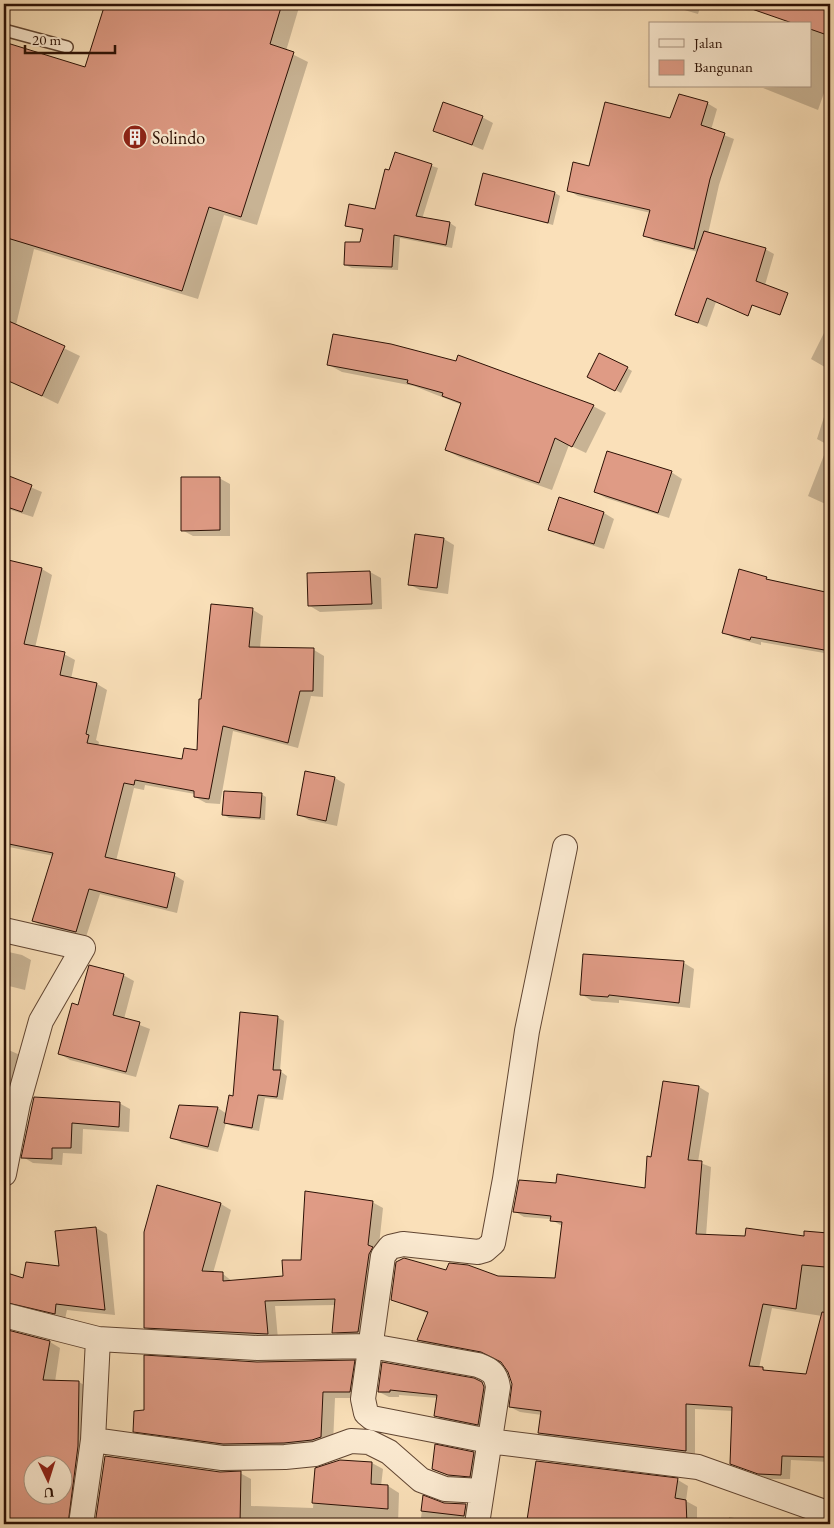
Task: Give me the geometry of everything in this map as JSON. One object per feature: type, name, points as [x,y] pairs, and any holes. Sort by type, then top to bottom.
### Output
[{"type":"street","points":[[565,847],[527,1031],[506,1179],[492,1243],[486,1250],[478,1252],[403,1244],[390,1247],[383,1256],[363,1399],[366,1413],[372,1418],[489,1441],[698,1467],[830,1514]]},
{"type":"street","points":[[4,930],[83,948],[41,1021],[18,1103],[4,1174]]},
{"type":"street","points":[[4,1315],[98,1339],[257,1348],[371,1346],[478,1365],[490,1369],[497,1376],[498,1387],[477,1524]]},
{"type":"street","points":[[81,1524],[92,1440],[98,1339]]},
{"type":"street","points":[[92,1440],[222,1458],[285,1458],[315,1454],[351,1441],[369,1442],[389,1452],[421,1480],[445,1489],[482,1490]]},
{"type":"lane","points":[[4,30],[67,47]]},
{"type":"building","name":"Solindo","points":[[105,4],[282,4],[270,44],[294,52],[241,217],[209,207],[182,291],[4,237],[4,42],[85,67]]},
{"type":"building","points":[[749,4],[830,4],[830,36],[812,30],[812,22],[789,22],[749,8]]},
{"type":"building","points":[[679,94],[708,102],[701,125],[725,133],[710,179],[694,249],[643,236],[650,210],[567,191],[573,162],[589,166],[605,102],[670,118]]},
{"type":"building","points":[[443,102],[483,116],[472,145],[433,131]]},
{"type":"building","points":[[395,152],[432,164],[416,216],[450,222],[446,245],[394,235],[392,267],[344,265],[345,242],[360,242],[363,229],[345,226],[349,204],[375,209],[385,169],[389,170]]},
{"type":"building","points":[[483,173],[555,192],[548,223],[475,205]]},
{"type":"building","points":[[704,231],[766,248],[756,281],[788,293],[780,315],[752,305],[748,316],[707,298],[698,323],[675,315]]},
{"type":"building","points":[[4,319],[65,346],[42,396],[4,379]]},
{"type":"building","points":[[333,334],[391,344],[456,361],[458,355],[594,405],[572,447],[555,438],[539,483],[445,450],[461,403],[442,396],[443,393],[407,383],[408,380],[327,365]]},
{"type":"building","points":[[599,353],[628,367],[615,391],[587,377]]},
{"type":"building","points":[[607,451],[672,471],[658,513],[594,492]]},
{"type":"building","points":[[4,474],[32,485],[22,512],[4,506]]},
{"type":"building","points":[[181,477],[220,477],[220,530],[181,531]]},
{"type":"building","points":[[559,497],[604,512],[594,544],[548,530]]},
{"type":"building","points":[[415,534],[444,538],[437,588],[408,585]]},
{"type":"building","points":[[4,559],[42,568],[24,644],[65,652],[60,675],[97,683],[86,734],[89,735],[87,743],[182,759],[184,748],[197,750],[199,699],[201,699],[211,604],[253,608],[249,647],[314,648],[313,691],[300,691],[288,743],[223,726],[209,799],[194,797],[194,791],[135,780],[134,785],[124,783],[105,857],[175,873],[167,908],[89,889],[76,932],[32,921],[53,853],[4,843]]},
{"type":"building","points":[[739,569],[767,577],[766,579],[830,593],[830,651],[751,637],[750,640],[722,633]]},
{"type":"building","points":[[370,571],[372,604],[308,606],[307,573]]},
{"type":"building","points":[[305,771],[335,777],[326,821],[297,815]]},
{"type":"building","points":[[224,791],[262,793],[260,818],[222,815]]},
{"type":"building","points":[[583,954],[684,961],[679,1003],[609,995],[608,997],[580,995]]},
{"type":"building","points":[[89,965],[124,974],[113,1015],[140,1022],[126,1072],[58,1054],[72,1003],[78,1005]]},
{"type":"building","points":[[240,1012],[278,1016],[273,1070],[281,1070],[277,1097],[258,1095],[252,1128],[224,1123],[229,1095],[233,1096]]},
{"type":"building","points":[[663,1081],[699,1086],[688,1160],[702,1161],[696,1234],[745,1236],[746,1228],[804,1236],[804,1231],[828,1233],[825,1267],[802,1265],[796,1309],[763,1304],[749,1366],[763,1367],[763,1370],[806,1374],[822,1312],[830,1313],[830,1400],[825,1457],[782,1456],[781,1475],[758,1474],[730,1464],[732,1407],[686,1404],[686,1451],[538,1433],[541,1411],[509,1407],[512,1384],[508,1372],[501,1362],[481,1352],[417,1340],[428,1312],[391,1300],[396,1262],[404,1258],[446,1270],[449,1263],[468,1265],[498,1276],[555,1278],[562,1222],[550,1221],[551,1216],[513,1212],[519,1180],[556,1183],[557,1174],[645,1188],[647,1156],[651,1157]]},
{"type":"building","points":[[34,1097],[120,1102],[119,1127],[72,1123],[71,1148],[52,1148],[52,1159],[21,1158]]},
{"type":"building","points":[[179,1105],[218,1107],[208,1147],[170,1138]]},
{"type":"building","points":[[157,1185],[221,1203],[202,1271],[223,1272],[223,1281],[283,1276],[282,1260],[301,1260],[305,1191],[373,1201],[368,1245],[373,1247],[369,1254],[358,1332],[332,1333],[335,1299],[265,1301],[268,1334],[144,1328],[144,1232]]},
{"type":"building","points":[[96,1227],[105,1310],[56,1304],[55,1314],[4,1302],[4,1272],[23,1278],[26,1262],[59,1266],[55,1231]]},
{"type":"building","points":[[4,1329],[50,1341],[43,1380],[79,1381],[78,1446],[72,1493],[72,1456],[22,1456],[22,1506],[70,1506],[68,1524],[4,1524]]},
{"type":"building","points":[[144,1355],[257,1362],[355,1360],[350,1392],[323,1392],[321,1437],[312,1440],[284,1443],[223,1444],[133,1432],[134,1411],[144,1410]]},
{"type":"building","points":[[382,1362],[474,1378],[482,1382],[484,1387],[478,1425],[434,1416],[437,1395],[390,1390],[390,1392],[378,1392]]},
{"type":"building","points":[[435,1444],[474,1452],[470,1477],[448,1475],[432,1469]]},
{"type":"building","points":[[105,1456],[220,1472],[241,1471],[240,1524],[95,1524]]},
{"type":"building","points":[[340,1460],[372,1462],[371,1484],[388,1485],[388,1509],[312,1503],[315,1468]]},
{"type":"building","points":[[536,1461],[678,1478],[675,1498],[686,1500],[687,1524],[558,1524],[527,1520]]},
{"type":"building","points":[[423,1495],[444,1503],[466,1504],[464,1516],[421,1511]]},
{"type":"place","name":"Solindo","points":[[135,137]]}]
